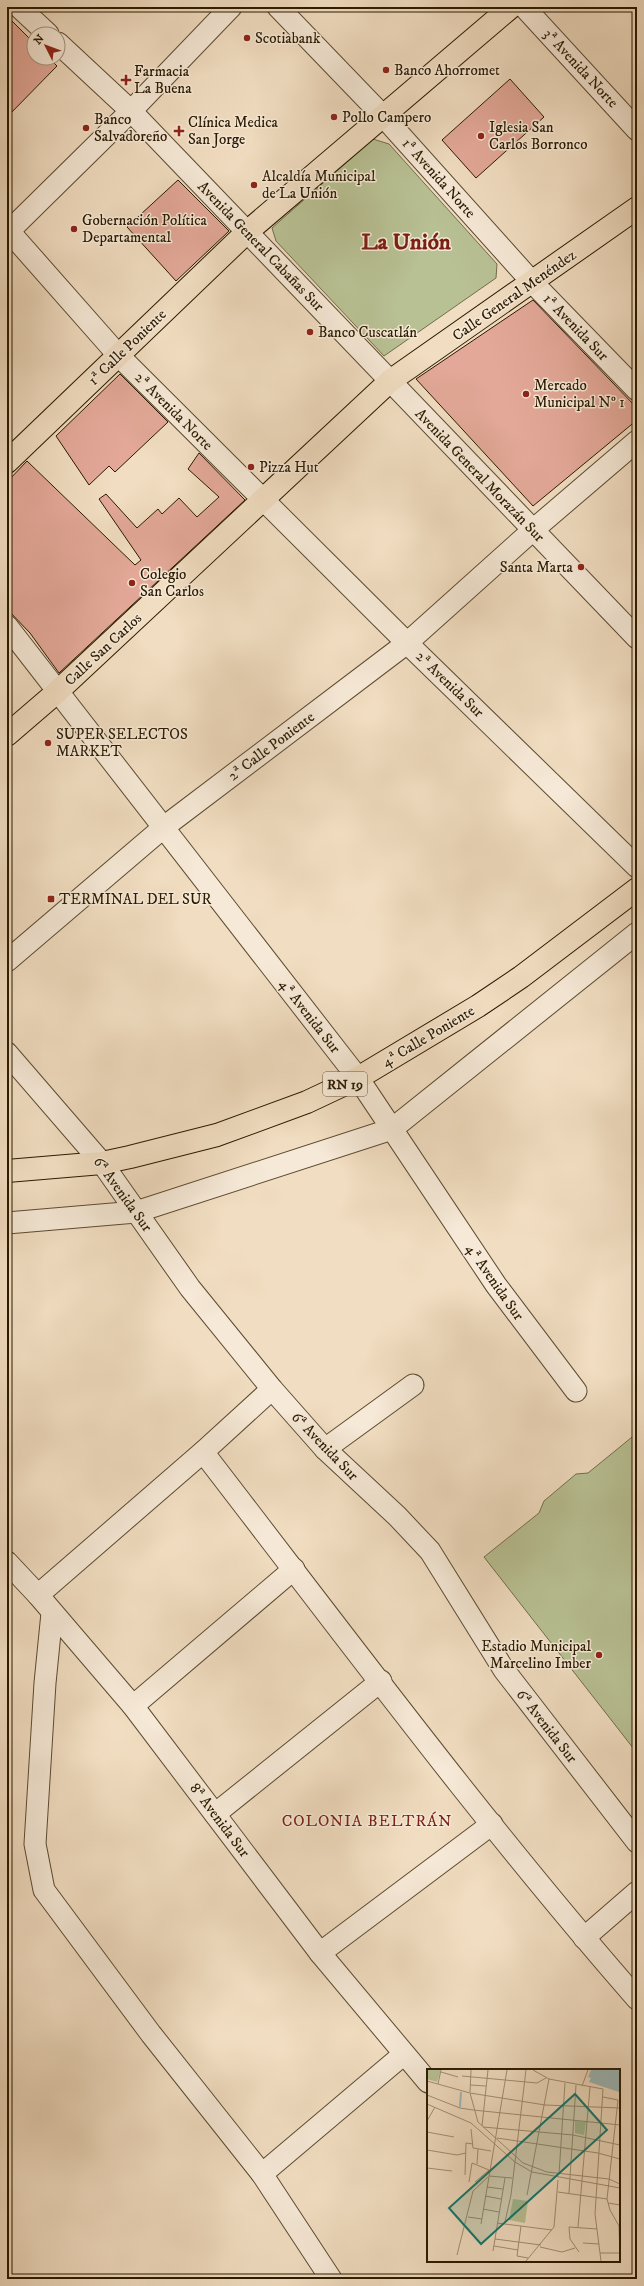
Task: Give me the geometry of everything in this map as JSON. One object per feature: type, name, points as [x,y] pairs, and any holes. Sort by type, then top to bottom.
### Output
[{"type":"main road","name":"1ª Calle Poniente","points":[[7,462],[247,232],[511,7]]},
{"type":"main road","name":"Calle General Menéndez","points":[[390,381],[637,208]]},
{"type":"main road","name":"Calle San Carlos","points":[[7,735],[57,692],[390,381]]},
{"type":"main road","name":"4ª Calle Poniente","points":[[7,1171],[102,1163],[217,1135],[307,1102],[358,1078],[484,1002],[521,977],[637,889]]},
{"type":"street","points":[[19,7],[39,26]]},
{"type":"street","points":[[8,231],[131,111],[231,7]]},
{"type":"street","name":"1ª Avenida Norte","points":[[278,7],[383,116],[532,282]]},
{"type":"street","name":"3ª Avenida Norte","points":[[524,7],[637,130]]},
{"type":"street","name":"Avenida General Cabañas Sur","points":[[66,50],[131,111],[390,381]]},
{"type":"street","name":"2ª Avenida Norte","points":[[8,231],[119,356],[264,500]]},
{"type":"street","name":"1ª Avenida Sur","points":[[532,282],[637,390]]},
{"type":"street","name":"Avenida General Morazán Sur","points":[[390,381],[637,638]]},
{"type":"street","name":"2ª Calle Poniente","points":[[7,961],[164,827],[407,643],[533,530],[637,441]]},
{"type":"street","name":"2ª Avenida Sur","points":[[264,500],[407,643],[637,866]]},
{"type":"street","name":"4ª Avenida Sur","points":[[7,626],[358,1078],[496,1285],[576,1391]]},
{"type":"street","points":[[7,1223],[136,1212],[392,1129],[637,933]]},
{"type":"street","name":"6ª Avenida Sur","points":[[7,1053],[102,1163],[190,1288],[272,1389],[324,1449],[397,1516],[430,1551],[504,1670],[637,1842]]},
{"type":"street","points":[[324,1449],[413,1385]]},
{"type":"street","points":[[38,1595],[203,1452],[272,1389]]},
{"type":"street","points":[[203,1452],[492,1824],[584,1938],[637,1998]]},
{"type":"street","name":"8ª Avenida Sur","points":[[7,1562],[38,1595],[133,1706],[320,1953],[427,2081]]},
{"type":"street","points":[[133,1706],[294,1569]]},
{"type":"street","points":[[52,1613],[45,1683],[35,1844],[44,1890],[151,2034],[262,2174],[331,2279]]},
{"type":"street","points":[[215,1814],[381,1681]]},
{"type":"street","points":[[320,1953],[492,1824]]},
{"type":"street","points":[[584,1938],[637,1892]]},
{"type":"street","points":[[262,2174],[404,2054]]},
{"type":"green space","points":[[373,139],[389,144],[497,264],[496,278],[384,356],[276,241],[272,228]]},
{"type":"green space","name":"Estadio Municipal Marcelino Imber","points":[[637,1433],[637,1753],[484,1557],[539,1513],[544,1501],[576,1474],[588,1473]]},
{"type":"building","points":[[7,16],[26,35],[26,66],[57,66],[7,117]]},
{"type":"building","name":"Iglesia San Carlos Borronco","points":[[510,79],[544,117],[476,178],[442,140]]},
{"type":"building","points":[[178,180],[229,231],[176,281],[127,227]]},
{"type":"building","name":"Mercado Municipal Nº 1","points":[[533,300],[637,408],[637,420],[533,506],[416,379]]},
{"type":"building","points":[[120,374],[168,422],[115,472],[109,466],[89,485],[56,436]]},
{"type":"building","points":[[199,453],[245,500],[59,673],[30,633],[7,609],[7,482],[27,461],[135,565],[141,560],[99,499],[106,494],[137,528],[158,509],[162,514],[179,498],[197,517],[219,497],[188,469]]},
{"type":"place","name":"Scotiabank","points":[[247,38]]},
{"type":"place","name":"Banco Ahorromet","points":[[386,70]]},
{"type":"place","name":"Farmacia La Buena","points":[[126,80]]},
{"type":"place","name":"Pollo Campero","points":[[334,117]]},
{"type":"place","name":"Banco Salvadoreño","points":[[86,128]]},
{"type":"place","name":"Clínica Medica San Jorge","points":[[179,131]]},
{"type":"place","name":"Iglesia San Carlos Borronco","points":[[481,136]]},
{"type":"place","name":"Alcaldía Municipal de La Unión","points":[[254,185]]},
{"type":"place","name":"Gobernación Política Departamental","points":[[74,229]]},
{"type":"place","name":"Banco Cuscatlán","points":[[310,332]]},
{"type":"place","name":"Mercado Municipal Nº 1","points":[[526,394]]},
{"type":"place","name":"Pizza Hut","points":[[251,467]]},
{"type":"place","name":"Santa Marta","points":[[581,567]]},
{"type":"place","name":"Colegio San Carlos","points":[[132,583]]},
{"type":"place","name":"SUPER SELECTOS MARKET","points":[[48,743]]},
{"type":"place","name":"TERMINAL DEL SUR","points":[[51,899]]},
{"type":"place","name":"Estadio Municipal Marcelino Imber","points":[[599,1655]]},
{"type":"district","name":"La Unión","points":[[406,241]]},
{"type":"district","name":"COLONIA BELTRÁN","points":[[367,1820]]}]
